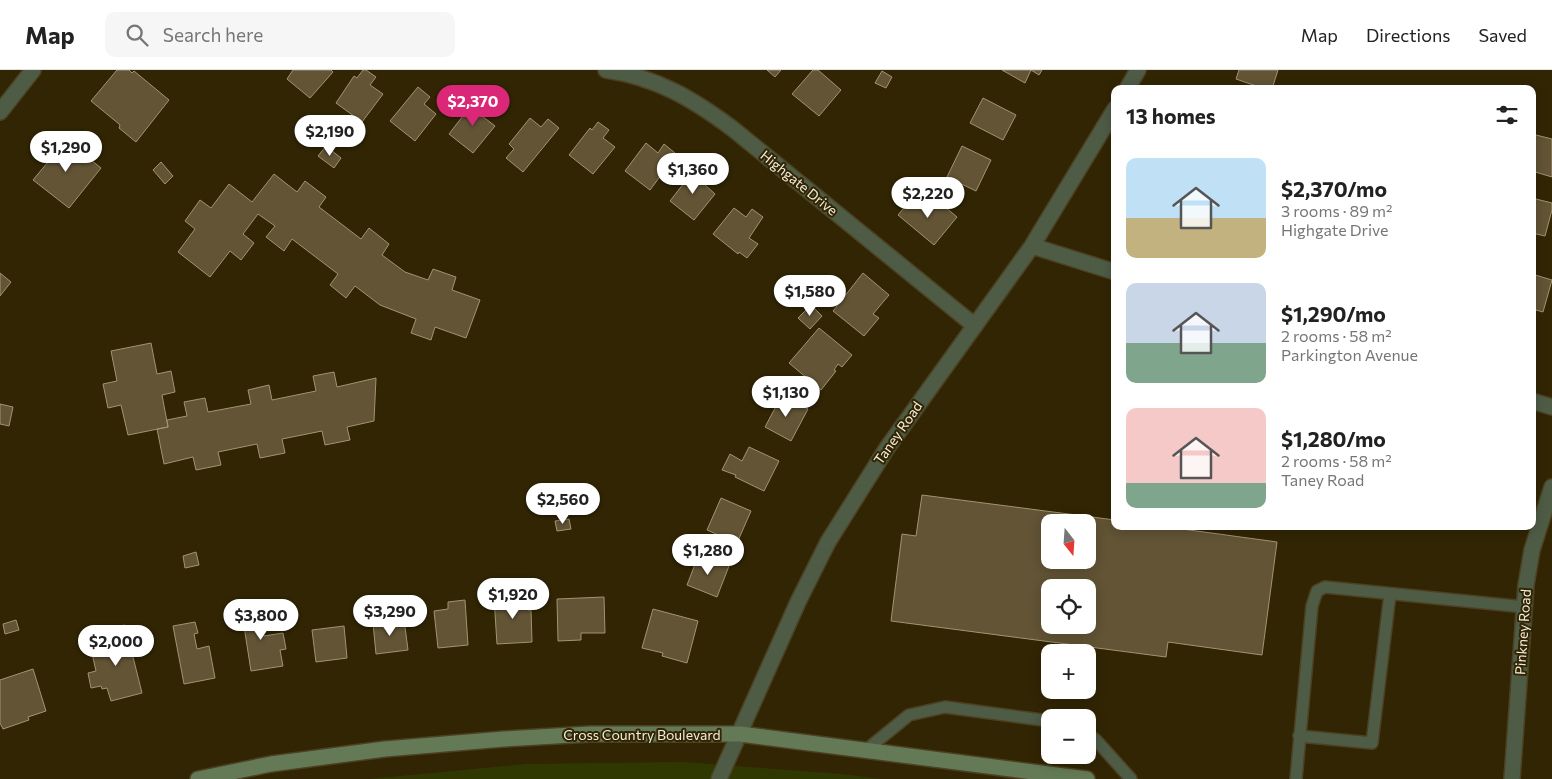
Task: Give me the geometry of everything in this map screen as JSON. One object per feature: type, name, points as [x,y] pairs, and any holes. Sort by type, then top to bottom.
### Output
[{"type":"main road","name":"Cross Country Boulevard","points":[[198,779],[271,764],[385,749],[590,734],[740,734],[1087,779]]},
{"type":"street","points":[[0,112],[33,70]]},
{"type":"street","name":"Highgate Drive","points":[[606,70],[627,73],[650,81],[678,92],[702,106],[741,135],[975,326]]},
{"type":"street","points":[[1129,85],[1138,70]]},
{"type":"street","name":"Taney Road","points":[[720,776],[798,602],[828,542],[887,448],[1032,246],[1111,116]]},
{"type":"street","points":[[1032,246],[1111,271]]},
{"type":"street","points":[[1536,402],[1552,407]]},
{"type":"street","name":"Pinkney Road","points":[[1512,779],[1526,585],[1532,550],[1552,488]]},
{"type":"lane","points":[[1296,779],[1312,606],[1317,592],[1325,587],[1525,607]]},
{"type":"lane","points":[[1299,736],[1372,743],[1390,594]]},
{"type":"lane","points":[[866,751],[909,714],[944,707],[1041,720]]},
{"type":"lane","points":[[1096,740],[1131,779]]},
{"type":"green space","points":[[683,762],[842,774],[882,779],[369,779],[526,764]]},
{"type":"building","points":[[117,70],[129,70],[132,73],[134,71],[169,100],[136,142],[119,128],[119,124],[91,101]]},
{"type":"building","points":[[293,70],[331,70],[333,72],[310,98],[287,79]]},
{"type":"building","points":[[363,70],[376,77],[370,85],[383,94],[362,122],[336,103],[354,76],[357,78]]},
{"type":"building","points":[[767,70],[781,70],[775,77]]},
{"type":"building","points":[[813,70],[818,70],[841,90],[819,116],[792,94]]},
{"type":"building","points":[[1002,70],[1031,70],[1025,83]]},
{"type":"building","points":[[1031,70],[1042,70],[1039,75]]},
{"type":"building","points":[[1239,70],[1278,70],[1273,85],[1253,85],[1236,79]]},
{"type":"building","points":[[882,71],[892,77],[886,88],[875,83]]},
{"type":"building","points":[[418,87],[430,97],[424,104],[436,114],[415,141],[390,121]]},
{"type":"building","points":[[983,98],[1016,115],[1003,140],[970,123]]},
{"type":"building","points":[[476,99],[488,109],[482,116],[495,126],[473,153],[449,134]]},
{"type":"building","points":[[530,118],[541,127],[548,119],[559,128],[523,172],[506,158],[514,149],[509,144]]},
{"type":"building","points":[[598,122],[609,130],[603,138],[615,147],[593,174],[569,155],[590,128],[592,130]]},
{"type":"building","points":[[1536,135],[1552,139],[1552,177],[1536,172]]},
{"type":"building","points":[[62,137],[101,168],[69,208],[33,180],[48,162],[44,158]]},
{"type":"building","points":[[646,143],[658,153],[664,144],[675,153],[650,190],[625,171]]},
{"type":"building","points":[[326,146],[341,158],[334,168],[318,156]]},
{"type":"building","points":[[962,146],[991,160],[976,191],[947,177]]},
{"type":"building","points":[[161,162],[173,176],[165,184],[153,170]]},
{"type":"building","points":[[698,168],[709,177],[704,184],[715,194],[694,220],[670,201]]},
{"type":"building","points":[[274,174],[297,192],[305,181],[326,197],[319,207],[361,239],[369,228],[389,244],[382,255],[405,272],[428,280],[433,269],[456,277],[452,290],[480,300],[466,338],[435,327],[431,340],[411,333],[416,319],[380,305],[355,286],[346,298],[330,285],[338,274],[292,239],[284,251],[266,237],[275,226],[258,214],[243,234],[254,243],[241,260],[230,251],[210,277],[178,252],[195,229],[185,221],[200,200],[211,208],[229,184],[252,202]]},
{"type":"building","points":[[932,196],[957,217],[934,245],[898,215],[912,198],[923,207]]},
{"type":"building","points":[[1536,199],[1552,203],[1545,236],[1536,234]]},
{"type":"building","points":[[734,208],[746,217],[752,209],[763,217],[749,238],[758,244],[747,258],[739,252],[738,254],[713,234]]},
{"type":"building","points":[[0,273],[11,282],[0,296]]},
{"type":"building","points":[[863,273],[889,295],[873,314],[879,318],[864,336],[833,311]]},
{"type":"building","points":[[1536,275],[1552,280],[1543,312],[1536,310]]},
{"type":"building","points":[[811,305],[822,316],[810,329],[798,318]]},
{"type":"building","points":[[819,328],[852,355],[842,367],[838,364],[834,370],[836,371],[821,390],[789,363]]},
{"type":"building","points":[[151,343],[157,374],[171,371],[175,392],[162,395],[168,427],[128,435],[121,405],[108,408],[103,384],[117,381],[111,351]]},
{"type":"building","points":[[334,372],[337,387],[376,378],[374,421],[347,427],[350,440],[325,445],[322,431],[282,439],[285,453],[260,458],[257,444],[218,452],[221,465],[196,470],[193,457],[164,464],[157,429],[168,427],[167,420],[187,416],[184,402],[205,398],[208,412],[251,404],[248,390],[269,385],[272,400],[316,391],[313,376]]},
{"type":"building","points":[[782,395],[808,409],[791,441],[765,427]]},
{"type":"building","points":[[0,404],[13,407],[9,426],[0,424]]},
{"type":"building","points":[[749,447],[779,461],[764,491],[735,477],[736,475],[722,470],[730,454],[742,461]]},
{"type":"building","points":[[922,495],[1069,514],[1041,514],[1041,569],[1096,569],[1096,518],[1111,519],[1111,530],[1189,530],[1277,542],[1262,655],[1168,642],[1166,657],[1096,648],[1096,644],[1067,644],[891,621],[902,534],[916,536]]},
{"type":"building","points":[[721,498],[751,511],[737,543],[707,530]]},
{"type":"building","points":[[569,519],[571,529],[557,531],[555,521]]},
{"type":"building","points":[[196,552],[199,565],[185,568],[183,556]]},
{"type":"building","points":[[699,554],[729,566],[717,597],[687,585]]},
{"type":"building","points":[[527,596],[528,610],[531,610],[532,642],[497,644],[494,598]]},
{"type":"building","points":[[604,597],[605,633],[581,633],[581,640],[558,641],[557,599]]},
{"type":"building","points":[[465,600],[468,645],[438,648],[434,611],[448,609],[448,602]]},
{"type":"building","points":[[259,604],[264,636],[283,633],[286,649],[280,650],[283,666],[251,671],[241,607]]},
{"type":"building","points":[[653,609],[698,621],[687,663],[662,656],[663,653],[642,648]]},
{"type":"building","points":[[404,619],[408,650],[376,654],[373,623]]},
{"type":"building","points":[[16,620],[19,630],[5,634],[3,624]]},
{"type":"building","points":[[195,622],[198,633],[194,634],[197,649],[209,646],[215,678],[184,684],[173,626]]},
{"type":"building","points":[[125,625],[142,693],[111,701],[107,688],[102,689],[101,686],[91,688],[88,673],[96,671],[91,649],[111,644],[108,629]]},
{"type":"building","points":[[344,626],[347,658],[316,662],[312,630]]},
{"type":"building","points":[[33,669],[46,711],[28,717],[29,720],[3,729],[0,723],[0,680]]}]
